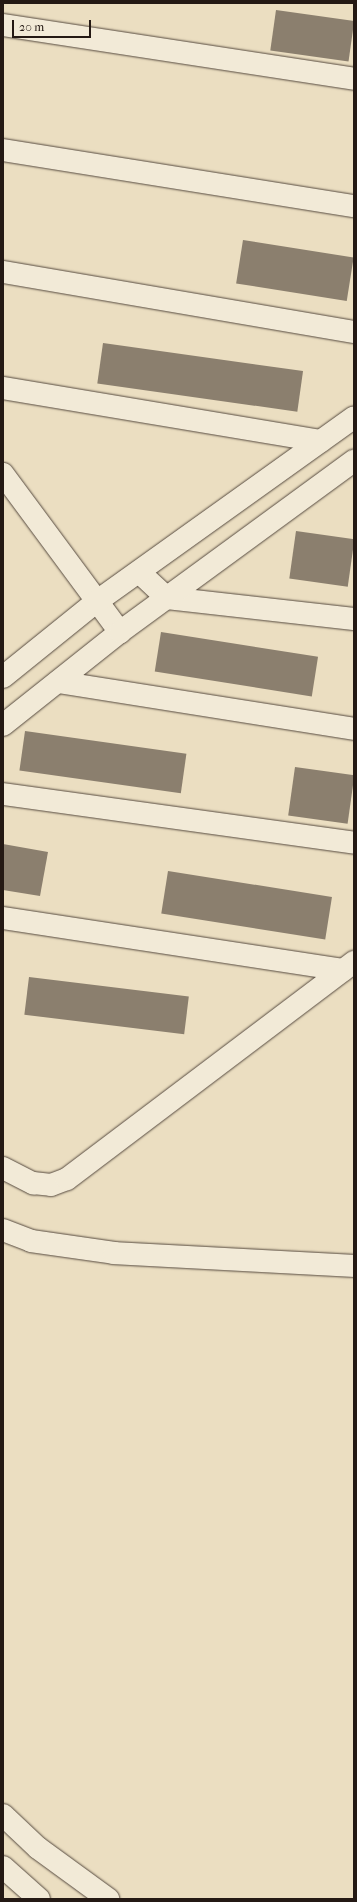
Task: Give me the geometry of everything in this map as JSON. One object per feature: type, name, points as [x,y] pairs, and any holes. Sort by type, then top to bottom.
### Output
[{"type":"lane","points":[[3,25],[354,79]]},
{"type":"lane","points":[[3,150],[354,206]]},
{"type":"lane","points":[[3,272],[354,332]]},
{"type":"lane","points":[[3,388],[321,441]]},
{"type":"lane","points":[[3,676],[96,602],[354,416]]},
{"type":"lane","points":[[3,725],[120,632],[354,461]]},
{"type":"lane","points":[[3,474],[96,602],[120,632]]},
{"type":"lane","points":[[139,572],[167,598],[354,619]]},
{"type":"lane","points":[[58,682],[354,729]]},
{"type":"lane","points":[[3,794],[354,843]]},
{"type":"lane","points":[[3,918],[349,966]]},
{"type":"lane","points":[[3,1168],[33,1183],[51,1185],[67,1179],[349,966]]},
{"type":"lane","points":[[3,1230],[31,1241],[114,1253],[354,1266]]},
{"type":"lane","points":[[3,1815],[38,1848],[108,1899]]},
{"type":"lane","points":[[3,1867],[39,1899]]},
{"type":"building","points":[[276,10],[354,21],[349,62],[270,51]]},
{"type":"building","points":[[243,240],[354,258],[347,301],[236,283]]},
{"type":"building","points":[[103,343],[303,371],[297,412],[97,384]]},
{"type":"building","points":[[296,531],[354,539],[348,587],[289,579]]},
{"type":"building","points":[[161,632],[318,657],[312,696],[155,672]]},
{"type":"building","points":[[25,731],[186,754],[181,793],[19,771]]},
{"type":"building","points":[[295,767],[354,775],[348,824],[288,816]]},
{"type":"building","points":[[3,844],[48,852],[40,896],[3,890]]},
{"type":"building","points":[[168,871],[332,897],[325,939],[161,913]]},
{"type":"building","points":[[29,977],[189,997],[184,1034],[24,1015]]}]
